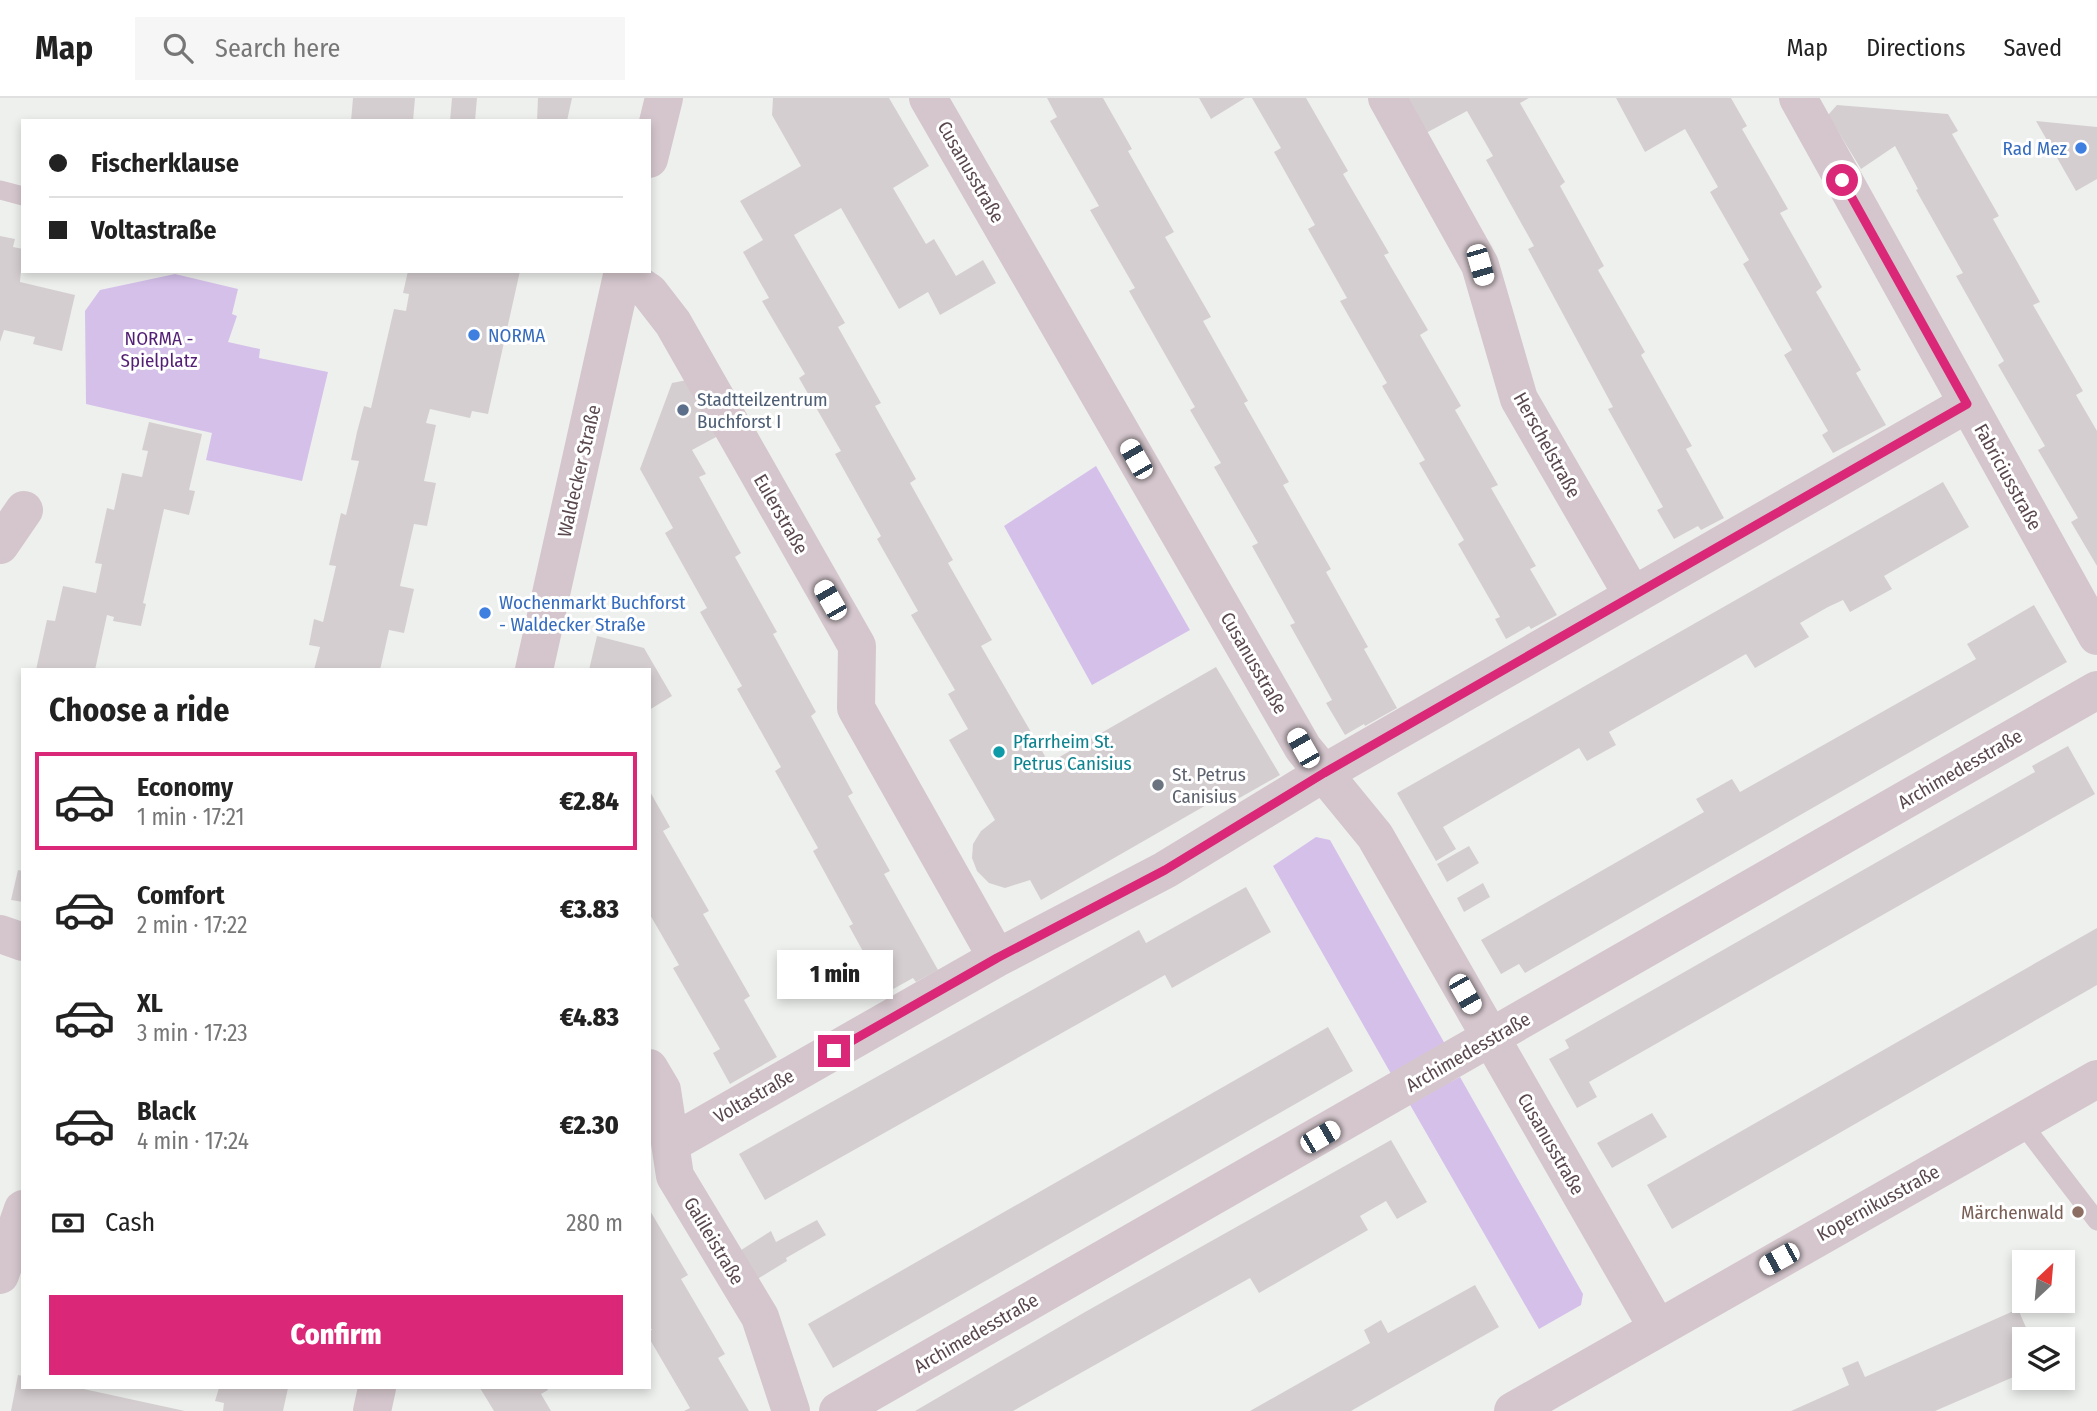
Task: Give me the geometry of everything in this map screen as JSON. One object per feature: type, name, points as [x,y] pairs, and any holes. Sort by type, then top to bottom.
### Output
[{"type":"street","points":[[651,151],[664,98]]},
{"type":"street","name":"Cusanusstraße","points":[[928,98],[1303,748],[1375,835],[1657,1327]]},
{"type":"street","name":"Herschelstraße","points":[[1387,98],[1480,265],[1519,400],[1633,596]]},
{"type":"street","name":"Fabriciusstraße","points":[[1798,98],[2097,636]]},
{"type":"street","name":"Waldecker Straße","points":[[534,668],[618,273]]},
{"type":"street","name":"Eulerstraße","points":[[620,273],[649,292],[673,323],[857,646],[856,708],[997,958]]},
{"type":"street","name":"Voltastraße","points":[[672,1143],[997,958],[1165,870],[1324,773],[1967,404]]},
{"type":"street","points":[[0,545],[24,510]]},
{"type":"street","name":"Archimedesstraße","points":[[838,1411],[2097,690]]},
{"type":"street","points":[[0,934],[21,941]]},
{"type":"street","name":"Galileistraße","points":[[651,1071],[662,1090],[675,1176],[760,1317],[791,1411]]},
{"type":"street","name":"Kopernikusstraße","points":[[1513,1411],[2097,1079]]},
{"type":"street","points":[[0,1275],[21,1215]]},
{"type":"lane","points":[[0,190],[21,195]]},
{"type":"lane","points":[[2021,1122],[2097,1221]]},
{"type":"green space","name":"NORMA - Spielplatz","points":[[175,274],[238,289],[232,314],[237,316],[228,342],[260,349],[259,358],[328,372],[302,481],[206,460],[212,433],[86,404],[85,311],[100,290]]},
{"type":"green space","points":[[1096,466],[1190,630],[1092,685],[1004,526]]},
{"type":"green space","points":[[1316,837],[1330,840],[1445,1044],[1394,1079],[1273,866]]},
{"type":"green space","points":[[1460,1077],[1583,1294],[1581,1305],[1539,1329],[1409,1103]]},
{"type":"building","points":[[353,98],[415,98],[413,119],[351,119]]},
{"type":"building","points":[[452,98],[477,98],[475,119],[450,119]]},
{"type":"building","points":[[538,98],[572,98],[567,119],[537,119]]},
{"type":"building","points":[[773,98],[889,98],[929,166],[893,188],[926,244],[934,239],[956,276],[983,260],[996,283],[940,315],[928,292],[899,309],[841,208],[794,235],[845,323],[838,327],[881,403],[875,406],[916,479],[910,483],[953,560],[948,563],[992,640],[981,646],[1049,763],[1216,667],[1280,775],[1227,805],[1222,796],[1041,900],[1030,880],[1005,888],[989,883],[977,871],[972,858],[973,844],[981,831],[995,820],[949,740],[968,729],[948,694],[955,690],[911,615],[918,611],[877,539],[881,536],[835,454],[841,451],[799,378],[805,374],[762,301],[769,298],[743,252],[763,240],[740,201],[801,166],[772,115]]},
{"type":"building","points":[[1047,98],[1103,98],[1132,149],[1128,151],[1174,232],[1165,237],[1211,317],[1203,321],[1248,401],[1244,403],[1289,482],[1283,485],[1331,569],[1326,572],[1368,647],[1364,649],[1397,708],[1365,726],[1364,724],[1345,735],[1326,703],[1332,700],[1290,625],[1295,623],[1252,546],[1258,543],[1214,467],[1221,463],[1190,410],[1195,407],[1129,291],[1135,288],[1090,210],[1099,206],[1050,121],[1057,117]]},
{"type":"building","points":[[1199,98],[1245,98],[1211,119]]},
{"type":"building","points":[[1252,98],[1306,98],[1348,171],[1343,174],[1389,253],[1384,255],[1428,330],[1420,335],[1461,406],[1455,410],[1498,485],[1491,488],[1536,566],[1530,569],[1557,615],[1506,639],[1495,619],[1500,617],[1458,544],[1464,540],[1419,463],[1425,460],[1382,386],[1387,383],[1340,301],[1347,298],[1308,229],[1315,225],[1274,152],[1281,148]]},
{"type":"building","points":[[1408,98],[1529,98],[1520,103],[1565,182],[1560,186],[1604,266],[1598,270],[1645,352],[1641,355],[1692,446],[1686,449],[1724,518],[1701,530],[1698,526],[1674,539],[1657,510],[1663,507],[1608,409],[1613,407],[1528,249],[1534,246],[1486,160],[1493,156],[1467,111],[1426,133]]},
{"type":"building","points":[[1616,98],[1731,98],[1747,126],[1742,129],[1788,209],[1780,213],[1822,287],[1816,292],[1861,370],[1856,373],[1886,425],[1833,453],[1822,435],[1828,431],[1784,355],[1792,350],[1743,264],[1749,260],[1710,192],[1718,187],[1685,129],[1645,152]]},
{"type":"building","points":[[1837,105],[1948,114],[1958,131],[1952,134],[1999,216],[1993,219],[2040,302],[2033,305],[2083,391],[2076,395],[2097,431],[2097,566],[2071,522],[2078,518],[2038,450],[2045,446],[1998,365],[2004,361],[1956,276],[1963,273],[1916,190],[1918,189],[1895,146],[1861,169],[1828,115]]},
{"type":"building","points":[[2036,121],[2097,127],[2097,179],[2076,191]]},
{"type":"building","points":[[0,236],[15,239],[13,247],[21,249],[20,282],[75,295],[62,351],[33,344],[35,337],[4,330],[0,342]]},
{"type":"building","points":[[408,273],[520,273],[488,414],[472,411],[470,418],[430,409],[426,423],[436,425],[424,481],[436,483],[427,526],[414,524],[400,586],[414,589],[404,633],[389,630],[380,668],[315,668],[320,647],[309,645],[314,619],[323,622],[336,566],[329,565],[341,513],[346,515],[359,461],[351,460],[357,432],[364,406],[371,408],[394,309],[406,311],[409,294],[403,293]]},
{"type":"building","points":[[687,380],[718,436],[692,450],[706,474],[699,477],[741,553],[735,557],[777,632],[773,634],[816,712],[811,716],[853,793],[848,796],[890,871],[884,874],[938,970],[916,982],[913,978],[886,993],[849,926],[853,924],[813,851],[818,848],[775,771],[781,767],[737,689],[742,686],[700,612],[707,608],[665,533],[673,528],[640,469],[672,383]]},
{"type":"building","points":[[149,422],[202,434],[189,490],[195,491],[189,515],[164,509],[143,603],[146,604],[141,626],[113,621],[114,617],[107,615],[95,668],[36,668],[47,620],[55,621],[63,586],[96,593],[102,564],[95,563],[107,508],[114,510],[122,473],[142,477],[148,451],[142,450]]},
{"type":"building","points":[[1943,482],[1969,527],[1884,576],[1892,589],[1850,612],[1843,600],[1828,607],[1800,623],[1809,637],[1755,668],[1746,654],[1609,732],[1616,745],[1587,761],[1579,748],[1443,827],[1456,849],[1436,861],[1397,793]]},
{"type":"building","points":[[2034,605],[2067,662],[1525,973],[1519,964],[1501,974],[1481,940],[1704,812],[1696,799],[1732,779],[1740,792],[1976,659],[1967,644]]},
{"type":"building","points":[[597,636],[644,648],[672,696],[651,709],[651,668],[589,668]]},
{"type":"building","points":[[2068,746],[2095,794],[1589,1082],[1597,1097],[1577,1108],[1549,1059],[1569,1048],[1565,1040],[2035,772],[2032,766]]},
{"type":"building","points":[[651,794],[670,827],[663,831],[709,911],[703,914],[750,996],[744,1000],[777,1057],[730,1084],[713,1053],[720,1049],[673,968],[679,965],[651,916]]},
{"type":"building","points":[[1469,846],[1479,863],[1447,882],[1437,864]]},
{"type":"building","points":[[18,870],[21,871],[21,902],[11,900]]},
{"type":"building","points":[[1483,883],[1490,897],[1464,912],[1457,898]]},
{"type":"building","points":[[1246,887],[1271,932],[1172,988],[1165,975],[765,1200],[739,1154],[1139,930],[1146,943]]},
{"type":"building","points":[[2097,928],[2097,985],[1672,1229],[1647,1185]]},
{"type":"building","points":[[1328,1027],[1353,1071],[833,1368],[808,1324]]},
{"type":"building","points":[[1652,1113],[1667,1137],[1612,1168],[1597,1143]]},
{"type":"building","points":[[1391,1140],[1427,1202],[1397,1219],[1386,1201],[1360,1216],[1368,1230],[1259,1293],[1250,1278],[1013,1411],[915,1411],[1085,1312]]},
{"type":"building","points":[[651,1212],[688,1275],[681,1279],[725,1354],[718,1358],[749,1411],[684,1411],[690,1408],[651,1341]]},
{"type":"building","points":[[817,1220],[826,1235],[786,1258],[787,1261],[754,1281],[738,1252],[771,1231],[776,1242]]},
{"type":"building","points":[[1475,1285],[1499,1327],[1351,1411],[1250,1411],[1370,1343],[1364,1330],[1381,1320],[1388,1333]]},
{"type":"building","points":[[2012,1312],[2020,1313],[2026,1327],[2012,1327],[2012,1378],[1935,1411],[1791,1411],[1849,1385],[1842,1368],[1858,1361],[1865,1377]]},
{"type":"building","points":[[18,1375],[21,1376],[21,1389],[84,1389],[185,1411],[11,1411]]},
{"type":"building","points":[[219,1389],[288,1389],[283,1411],[223,1411],[224,1403],[215,1401]]},
{"type":"building","points":[[481,1389],[548,1390],[541,1394],[551,1411],[494,1411]]},
{"type":"place","name":"Rad Mez","points":[[2081,148]]},
{"type":"place","name":"NORMA","points":[[474,335]]},
{"type":"place","name":"Stadtteilzentrum Buchforst I","points":[[683,410]]},
{"type":"place","name":"Wochenmarkt Buchforst - Waldecker Straße","points":[[485,613]]},
{"type":"place","name":"Pfarrheim St. Petrus Canisius","points":[[999,752]]},
{"type":"place","name":"St. Petrus Canisius","points":[[1158,785]]},
{"type":"place","name":"Märchenwald","points":[[2078,1212]]},
{"type":"route","points":[[834,1051],[997,958],[1165,870],[1240,827],[1324,773],[1967,404],[1842,180]]}]
